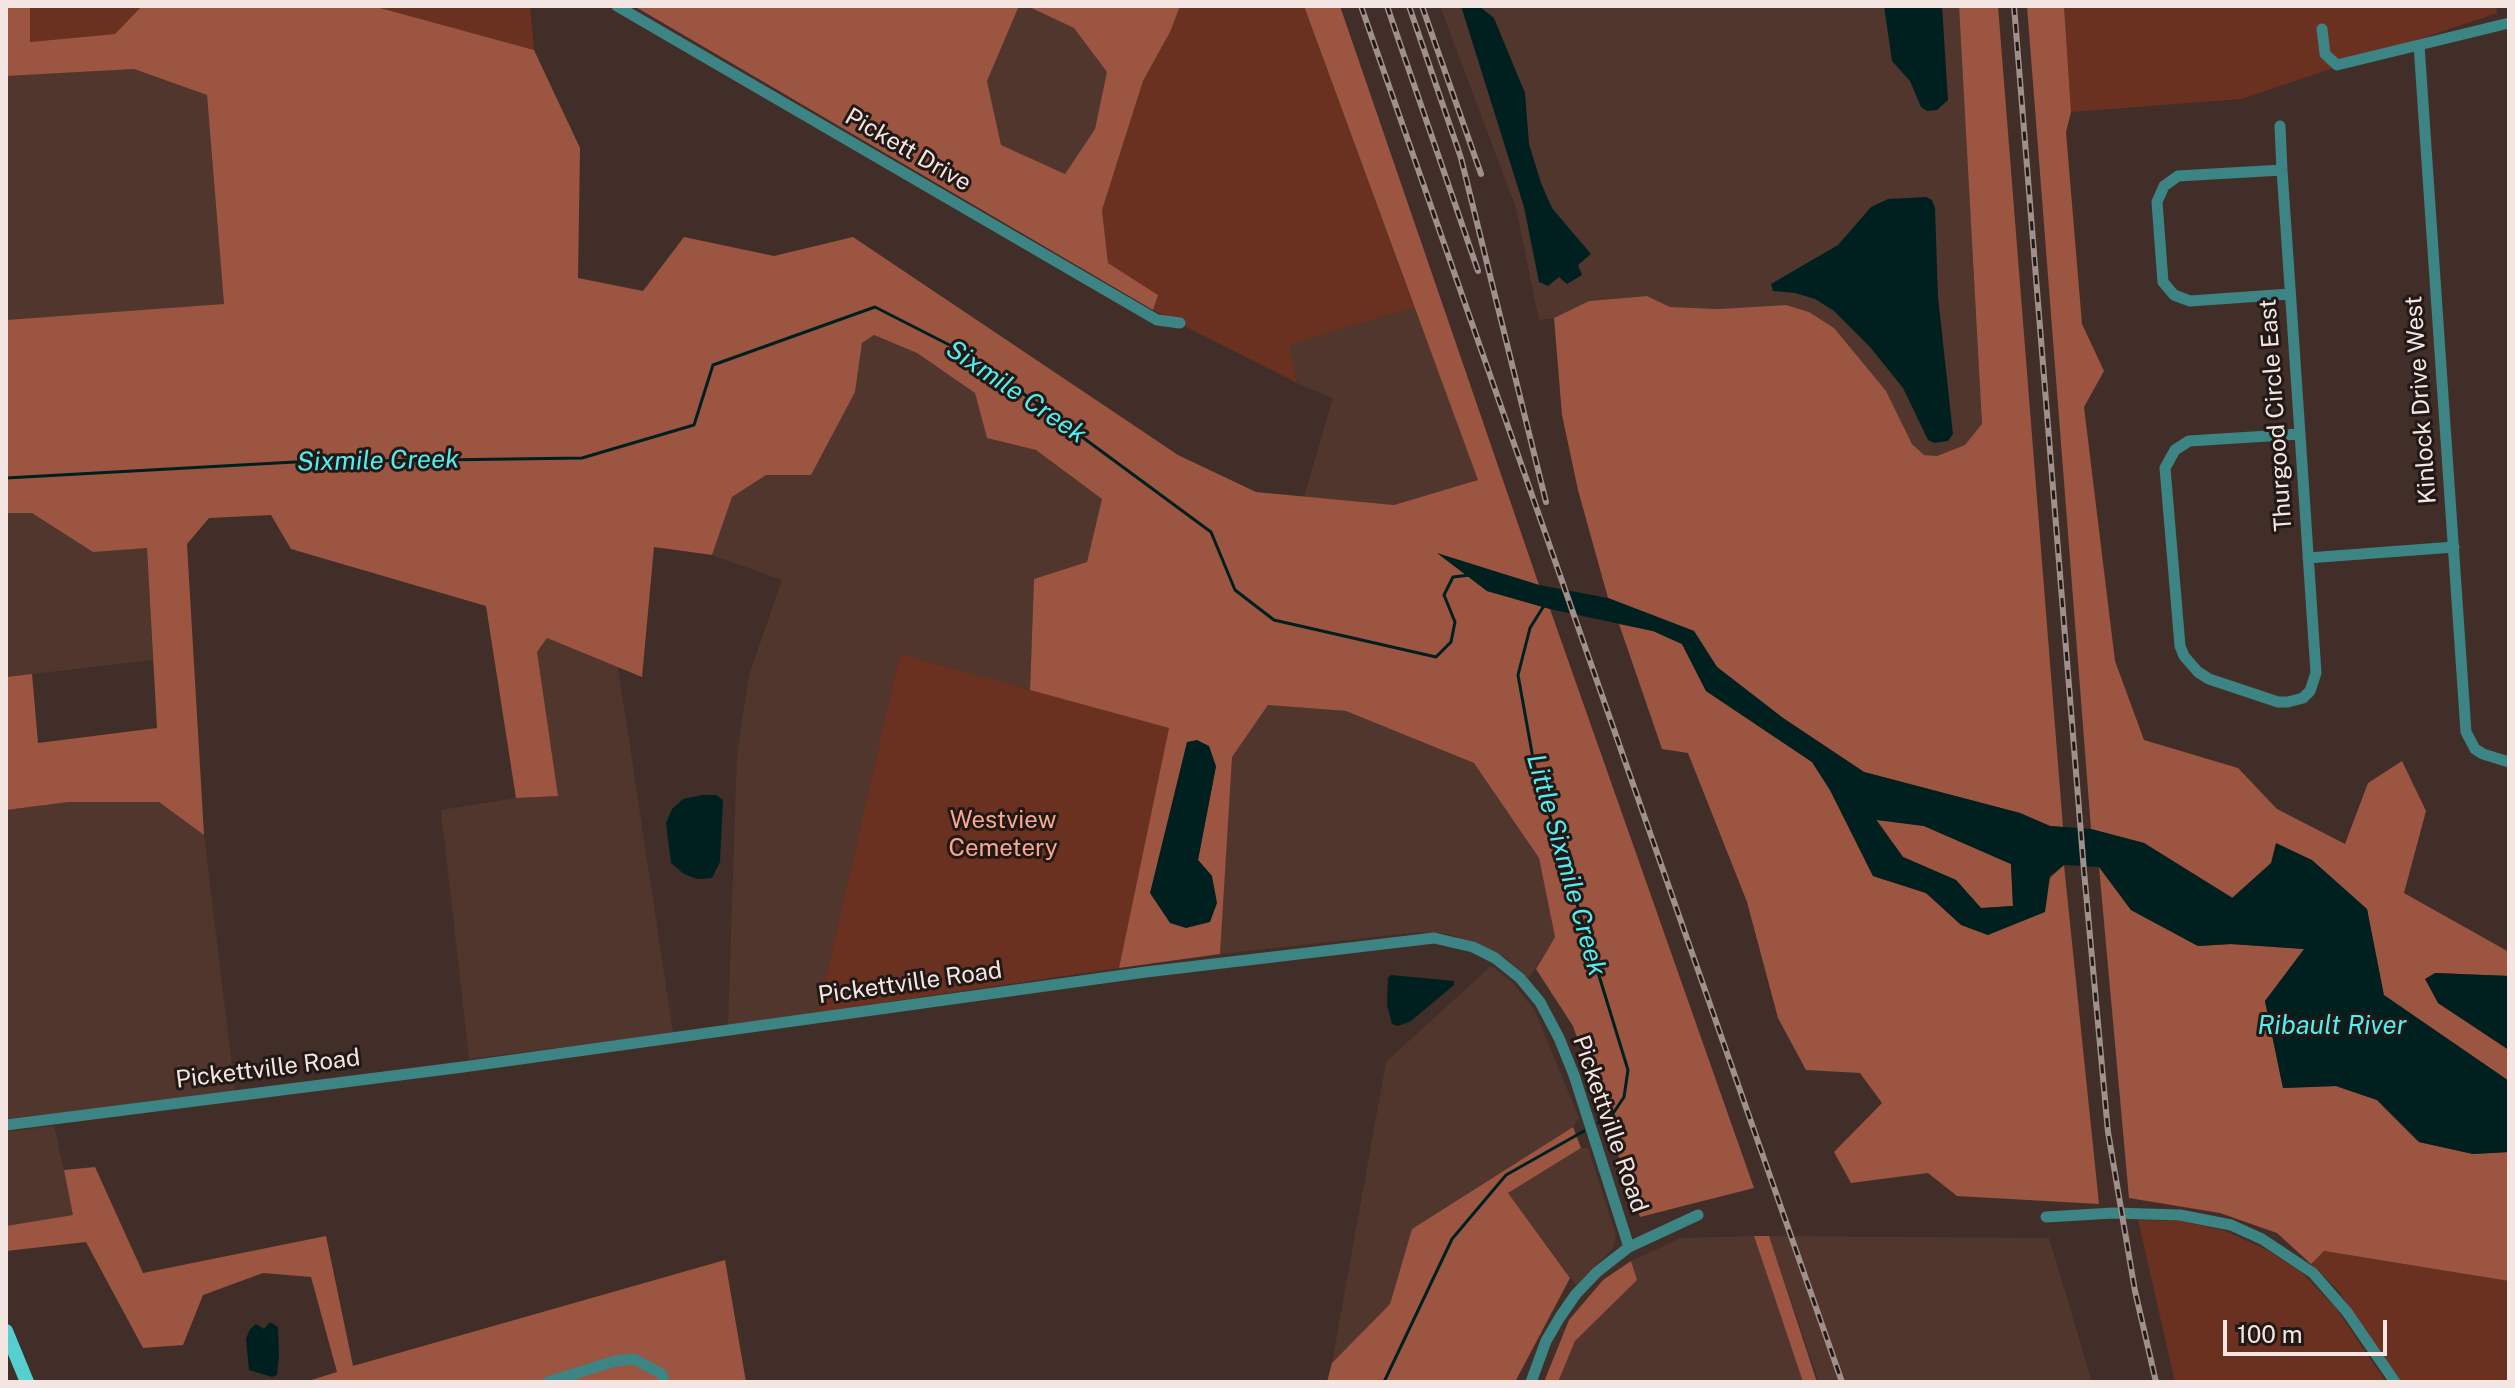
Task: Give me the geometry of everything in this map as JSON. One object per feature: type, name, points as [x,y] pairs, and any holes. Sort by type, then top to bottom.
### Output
[{"type":"main road","points":[[6,1331],[27,1382]]},
{"type":"street","name":"Pickett Drive","points":[[617,6],[1157,320],[1180,323]]},
{"type":"street","points":[[2322,29],[2325,54],[2337,65],[2346,65],[2509,23]]},
{"type":"street","name":"Kinlock Drive West","points":[[2419,45],[2466,732],[2475,749],[2509,762]]},
{"type":"street","name":"Thurgood Circle East","points":[[2280,126],[2316,673],[2310,691],[2303,698],[2278,702],[2209,679],[2189,664],[2180,646],[2165,468],[2175,450],[2189,441],[2300,434]]},
{"type":"street","points":[[2282,170],[2178,176],[2164,186],[2157,202],[2163,282],[2174,295],[2190,301],[2290,294]]},
{"type":"street","points":[[2308,558],[2454,547]]},
{"type":"street","name":"Pickettville Road","points":[[6,1125],[548,1055],[1146,972],[1434,938],[1473,947],[1495,958],[1520,978],[1540,1002],[1574,1075],[1629,1247]]},
{"type":"street","points":[[2046,1217],[2113,1213],[2180,1215],[2231,1225],[2262,1239],[2295,1258],[2324,1284],[2395,1382]]},
{"type":"street","points":[[1531,1382],[1546,1341],[1576,1294],[1597,1272],[1629,1247],[1698,1215]]},
{"type":"street","points":[[548,1382],[615,1361],[634,1359],[662,1374],[664,1382]]},
{"type":"shaded area","points":[[6,6],[30,6],[30,42],[115,34],[142,6],[373,6],[534,50],[580,148],[578,278],[643,291],[684,237],[774,256],[853,237],[1178,455],[1256,492],[1394,505],[1478,480],[1304,6],[1340,6],[1539,585],[1440,555],[1487,591],[1550,609],[1754,1188],[1640,1217],[1573,1026],[1536,969],[1555,937],[1539,858],[1474,763],[1346,711],[1268,705],[1232,757],[1220,954],[1119,968],[1169,728],[1030,690],[1034,579],[1087,562],[1102,499],[1036,450],[987,438],[975,393],[917,353],[874,335],[862,343],[855,392],[811,475],[766,475],[732,497],[712,555],[654,547],[642,677],[547,638],[537,652],[558,796],[516,798],[486,606],[291,549],[271,515],[209,518],[187,544],[204,835],[159,802],[69,802],[6,810],[6,677],[32,674],[38,743],[157,728],[147,548],[93,552],[32,513],[6,513],[6,320],[224,304],[207,95],[134,69],[6,76]],"holes":[[[1216,766],[1198,860],[1212,876],[1150,893]]]},
{"type":"shaded area","points":[[634,6],[1019,6],[987,81],[1001,145],[1065,174],[1095,129],[1107,72],[1074,28],[1027,6],[1180,6],[1170,32],[1143,81],[1102,210],[1108,263],[1158,295],[1153,310]]},
{"type":"shaded area","points":[[1019,6],[1027,6],[1074,28],[1108,72],[1095,129],[1065,174],[1001,145],[987,81]]},
{"type":"shaded area","points":[[1440,6],[1959,6],[1982,425],[1965,445],[1937,456],[1924,455],[1912,444],[1886,391],[1809,312],[1786,305],[1719,309],[1670,307],[1647,296],[1589,301],[1554,318],[1539,320],[1516,208]]},
{"type":"shaded area","points":[[1959,6],[1998,6],[2063,827],[2050,826],[2020,813],[1864,772],[1783,718],[1717,667],[1694,631],[1608,598],[1578,490],[1562,415],[1554,318],[1589,301],[1647,296],[1670,307],[1719,309],[1786,305],[1809,312],[1834,328],[1886,391],[1912,444],[1924,455],[1937,456],[1965,445],[1982,424]]},
{"type":"shaded area","points":[[2027,6],[2064,6],[2071,112],[2066,132],[2082,324],[2104,371],[2084,407],[2115,661],[2144,740],[2238,768],[2277,809],[2345,844],[2368,783],[2402,761],[2426,811],[2404,893],[2509,952],[2509,976],[2435,973],[2438,1003],[2509,1050],[2509,1081],[2383,995],[2367,909],[2272,863],[2233,898],[2144,843],[2091,829]]},
{"type":"shaded area","points":[[134,69],[207,95],[224,305],[6,320],[6,76]]},
{"type":"shaded area","points":[[1414,307],[1479,480],[1394,505],[1304,497],[1333,398],[1297,383],[1288,345]]},
{"type":"shaded area","points":[[874,335],[917,353],[975,393],[987,438],[1036,450],[1102,499],[1087,562],[1034,579],[1030,690],[900,654],[818,1012],[728,1025],[737,756],[749,675],[782,580],[712,555],[732,497],[766,475],[855,392],[862,343]]},
{"type":"shaded area","points":[[6,513],[32,513],[93,551],[147,548],[153,660],[6,677]]},
{"type":"shaded area","points":[[1619,624],[1653,631],[1682,644],[1706,691],[1812,762],[1830,790],[1873,876],[1926,893],[1962,925],[1988,935],[2064,865],[2099,1204],[1957,1196],[1928,1173],[1851,1183],[1834,1152],[1882,1103],[1860,1073],[1806,1070],[1778,1018],[1747,902],[1688,753],[1662,749]]},
{"type":"shaded area","points":[[547,638],[618,667],[673,1033],[469,1059],[441,810],[516,798],[558,796],[536,653]]},
{"type":"shaded area","points":[[1268,705],[1346,711],[1474,763],[1539,858],[1555,937],[1529,978],[1506,958],[1448,934],[1420,932],[1220,954],[1231,757]]},
{"type":"shaded area","points":[[69,802],[159,802],[204,835],[235,1091],[6,1119],[6,810]]},
{"type":"shaded area","points":[[1876,819],[1924,826],[2011,864],[2013,906],[1981,908],[1956,880],[1903,857]]},
{"type":"shaded area","points":[[2099,867],[2131,910],[2198,946],[2231,944],[2305,949],[2265,1001],[2283,1088],[2336,1086],[2377,1100],[2419,1142],[2473,1154],[2509,1152],[2509,1281],[2324,1251],[2311,1264],[2277,1233],[2220,1213],[2129,1198]]},
{"type":"shaded area","points":[[1491,966],[1511,981],[1535,1011],[1579,1118],[1573,1127],[1412,1229],[1390,1304],[1332,1363],[1386,1062]]},
{"type":"shaded area","points":[[54,1126],[74,1215],[6,1226],[6,1132]]},
{"type":"shaded area","points":[[1573,1127],[1581,1148],[1508,1193],[1570,1278],[1515,1382],[1327,1382],[1332,1363],[1390,1304],[1412,1229]]},
{"type":"shaded area","points":[[1581,1148],[1588,1148],[1616,1235],[1613,1248],[1576,1285],[1508,1193]]},
{"type":"shaded area","points":[[95,1167],[143,1273],[326,1236],[353,1366],[725,1260],[746,1382],[305,1382],[337,1372],[311,1277],[263,1273],[203,1295],[183,1345],[143,1348],[86,1242],[6,1251],[6,1226],[73,1215],[64,1170]]},
{"type":"shaded area","points":[[1754,1236],[1803,1382],[1558,1382],[1575,1341],[1636,1280],[1631,1261],[1681,1238]]},
{"type":"shaded area","points":[[1754,1236],[1769,1236],[1817,1382],[1803,1382]]},
{"type":"shaded area","points":[[1769,1236],[2049,1238],[2092,1382],[1819,1382]]},
{"type":"shaded area","points":[[1631,1261],[1637,1280],[1575,1341],[1558,1382],[1544,1382],[1569,1320],[1603,1280]]},
{"type":"green space","points":[[30,6],[142,6],[115,34],[30,42]]},
{"type":"green space","points":[[373,6],[530,6],[534,50]]},
{"type":"green space","points":[[1180,6],[1304,6],[1414,307],[1289,345],[1297,383],[1153,310],[1158,295],[1108,263],[1102,210],[1143,81],[1170,32]]},
{"type":"green space","points":[[2064,6],[2496,6],[2497,13],[2241,99],[2071,112]]},
{"type":"green space","name":"Westview Cemetery","points":[[900,654],[1169,728],[1119,968],[818,1012]]},
{"type":"green space","points":[[2138,1220],[2181,1221],[2223,1230],[2267,1250],[2301,1272],[2335,1307],[2386,1382],[2175,1382]]},
{"type":"green space","points":[[2323,1251],[2509,1281],[2509,1382],[2401,1382],[2337,1289],[2311,1264]]},
{"type":"water","points":[[1461,6],[1479,6],[1494,18],[1525,93],[1529,144],[1541,183],[1552,208],[1591,254],[1578,265],[1582,275],[1567,284],[1559,277],[1548,286],[1539,282],[1524,207]]},
{"type":"water","points":[[1884,6],[1942,6],[1948,100],[1937,110],[1927,111],[1921,107],[1910,81],[1892,61]]},
{"type":"water","points":[[1926,197],[1932,200],[1935,208],[1938,297],[1953,434],[1948,441],[1934,443],[1928,440],[1903,388],[1870,347],[1834,311],[1815,299],[1773,291],[1771,284],[1838,245],[1871,207],[1888,199]]},
{"type":"water","name":"Ribault River","points":[[1437,553],[1539,585],[1608,598],[1694,631],[1717,667],[1783,718],[1864,772],[2020,813],[2050,826],[2091,829],[2144,843],[2232,898],[2271,863],[2276,843],[2312,860],[2367,909],[2384,995],[2509,1081],[2509,1152],[2473,1154],[2419,1142],[2377,1100],[2336,1086],[2283,1088],[2265,1001],[2304,949],[2231,944],[2198,946],[2131,910],[2099,867],[2064,865],[2050,876],[2045,912],[1988,935],[1961,925],[1926,893],[1873,876],[1830,790],[1812,762],[1706,691],[1682,644],[1653,631],[1550,609],[1487,591]],"holes":[[[1876,820],[1924,826],[2011,864],[2013,906],[1981,908],[1956,880],[1903,857]]]},
{"type":"water","points":[[1197,740],[1209,746],[1216,766],[1198,860],[1212,876],[1217,903],[1210,922],[1186,928],[1170,923],[1150,893],[1187,742]]},
{"type":"water","points":[[716,795],[723,800],[720,862],[712,878],[697,879],[684,874],[671,863],[666,823],[672,809],[683,799]]},
{"type":"water","points":[[2435,973],[2509,976],[2509,1050],[2438,1003],[2425,979]]},
{"type":"water","points":[[1391,975],[1454,981],[1454,985],[1411,1021],[1398,1026],[1392,1024],[1387,1005],[1388,978]]},
{"type":"water","points":[[270,1322],[278,1327],[277,1375],[272,1377],[249,1370],[246,1339],[256,1324],[264,1329]]},
{"type":"waterway","name":"Sixmile Creek","points":[[6,478],[295,462],[582,458],[694,425],[713,365],[875,307],[975,358],[1211,532],[1235,590],[1274,620],[1436,657],[1451,642],[1455,622],[1444,595],[1453,577],[1470,575]]},
{"type":"waterway","name":"Little Sixmile Creek","points":[[1545,604],[1530,628],[1518,675],[1534,764],[1628,1070],[1624,1097],[1612,1115],[1598,1123]]},
{"type":"waterway","name":"Little Sixmile Creek","points":[[1384,1382],[1452,1239],[1506,1175],[1584,1131]]},
{"type":"railway","points":[[1361,6],[1842,1382]]},
{"type":"railway","points":[[1387,6],[1478,271]]},
{"type":"railway","points":[[1409,6],[1461,158],[1546,502]]},
{"type":"railway","points":[[1422,6],[1481,174]]},
{"type":"railway","points":[[2014,6],[2108,1132],[2135,1291],[2156,1382]]}]
